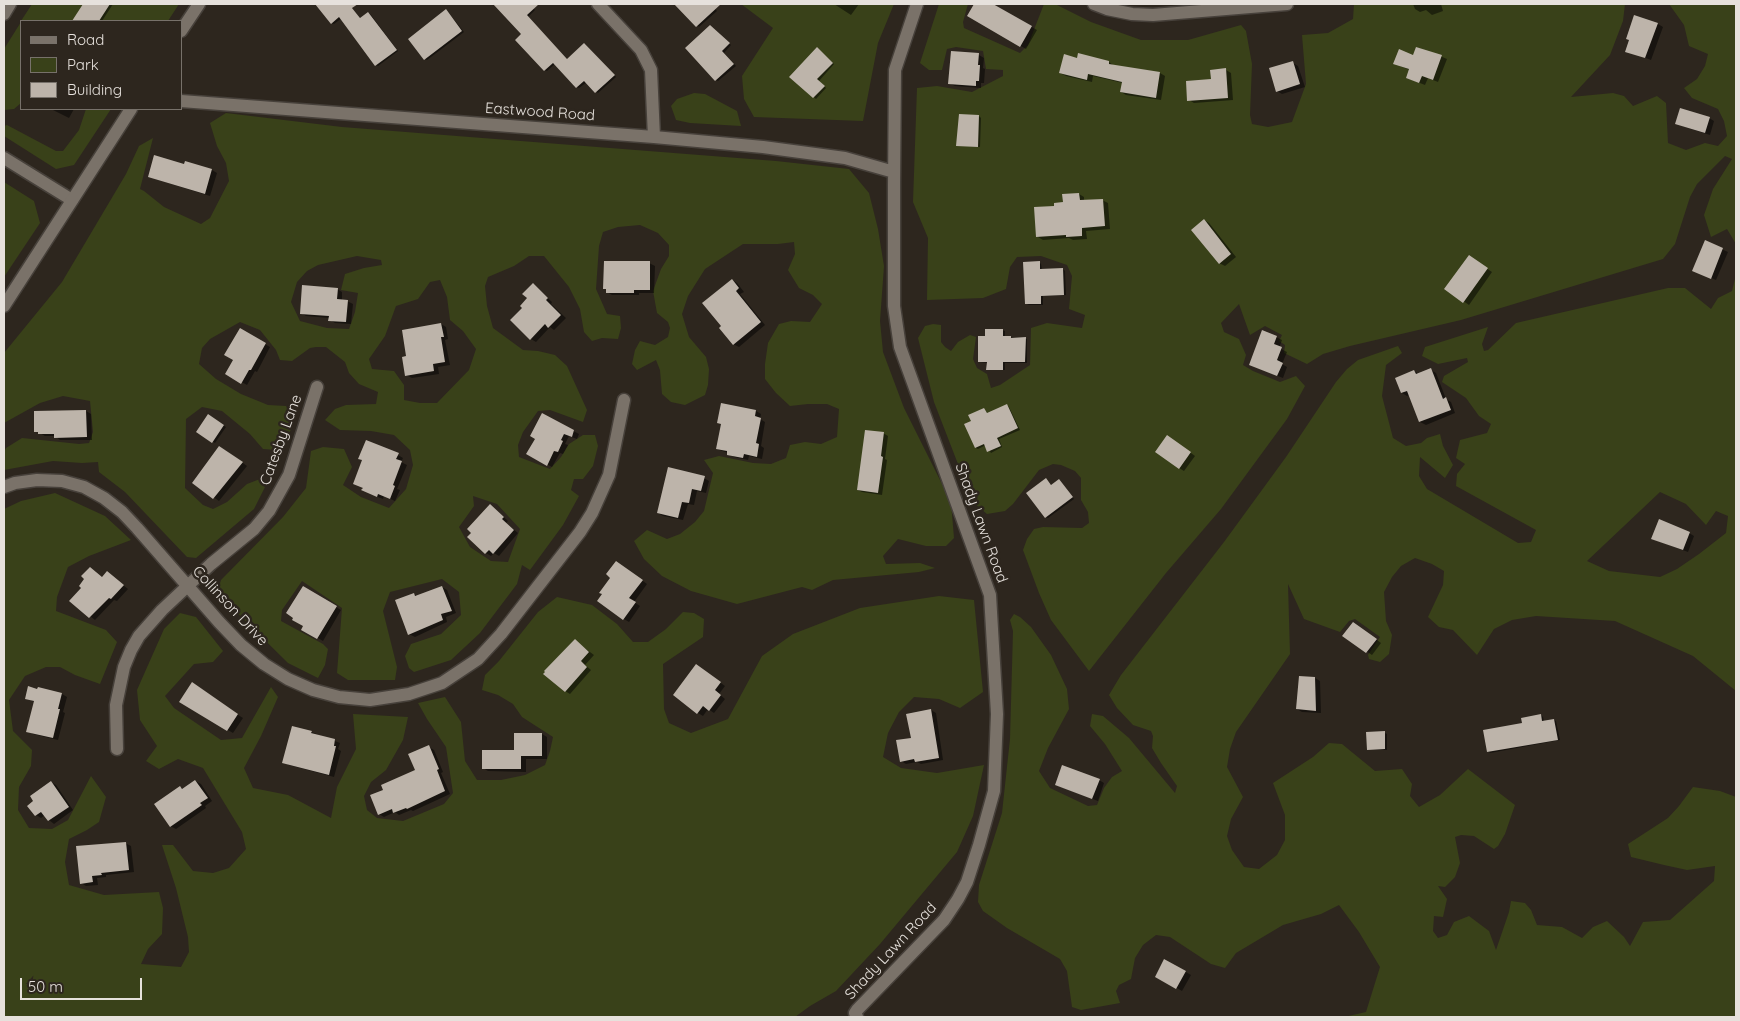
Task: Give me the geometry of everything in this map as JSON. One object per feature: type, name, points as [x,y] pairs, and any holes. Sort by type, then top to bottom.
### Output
[{"type":"street","points":[[4,14],[10,4]]},
{"type":"street","points":[[182,30],[199,4]]},
{"type":"street","points":[[598,4],[641,50],[651,70],[654,137]]},
{"type":"street","name":"Shady Lawn Road","points":[[856,1017],[855,1013],[857,1010],[944,920],[958,899],[967,882],[994,791],[997,714],[990,595],[900,347],[894,306],[895,70],[917,4]]},
{"type":"street","points":[[1094,4],[1107,9],[1132,14],[1153,15],[1287,4]]},
{"type":"street","name":"Eastwood Road","points":[[182,101],[763,147],[845,158],[894,172]]},
{"type":"street","points":[[4,306],[130,110]]},
{"type":"street","points":[[4,158],[72,200]]},
{"type":"street","name":"Catesby Lane","points":[[117,749],[116,705],[124,667],[131,650],[150,622],[187,586],[254,529],[269,511],[289,475],[317,387]]},
{"type":"street","name":"Collinson Drive","points":[[4,487],[15,483],[37,480],[62,481],[84,487],[104,498],[122,512],[235,640],[264,664],[288,679],[313,690],[339,697],[370,700],[409,694],[442,682],[478,659],[501,634],[580,532],[592,513],[609,475],[624,400]]},
{"type":"green space","points":[[32,4],[179,4],[169,20],[22,20]]},
{"type":"green space","points":[[741,4],[894,4],[878,43],[863,121],[754,117],[744,99],[742,76],[773,28]]},
{"type":"green space","points":[[939,4],[968,4],[963,22],[964,28],[1020,53],[1028,45],[1044,4],[1055,4],[1091,22],[1141,40],[1188,40],[1241,25],[1246,31],[1252,64],[1250,115],[1252,124],[1268,127],[1292,122],[1306,84],[1302,35],[1328,33],[1353,19],[1354,4],[1625,4],[1623,21],[1610,55],[1571,97],[1613,93],[1624,96],[1633,106],[1657,96],[1666,103],[1668,143],[1686,150],[1705,143],[1718,146],[1727,136],[1724,121],[1718,109],[1692,98],[1684,88],[1697,79],[1705,66],[1708,54],[1689,46],[1684,25],[1669,4],[1736,4],[1736,244],[1727,229],[1711,237],[1704,215],[1713,189],[1732,159],[1725,156],[1697,184],[1690,197],[1675,244],[1663,259],[1461,320],[1350,346],[1323,354],[1307,364],[1284,353],[1285,345],[1279,341],[1282,335],[1265,326],[1250,335],[1239,304],[1221,323],[1224,332],[1239,339],[1246,355],[1243,365],[1280,382],[1296,376],[1305,386],[1287,419],[1221,509],[1166,573],[1089,671],[1051,620],[1023,550],[1027,539],[1034,529],[1043,527],[1082,528],[1089,523],[1088,512],[1081,500],[1081,478],[1075,471],[1053,464],[1039,470],[1013,504],[1005,511],[987,514],[974,503],[934,402],[918,338],[925,326],[933,324],[941,325],[941,342],[951,351],[958,342],[970,335],[976,337],[973,359],[977,368],[987,374],[991,388],[1000,385],[1030,365],[1031,328],[1047,323],[1082,328],[1085,315],[1069,309],[1072,276],[1067,265],[1041,256],[1017,257],[1010,267],[1006,289],[983,298],[927,300],[928,238],[913,202],[917,88],[937,86],[972,92],[1003,76],[1003,70],[986,69],[983,51],[956,47],[947,49],[942,70],[929,70],[920,63]]},
{"type":"green space","points":[[20,24],[20,104],[14,109],[4,110],[4,49]]},
{"type":"green space","points":[[694,93],[705,94],[737,111],[741,126],[690,123],[676,120],[671,106],[677,99]]},
{"type":"green space","points":[[86,110],[110,110],[74,165],[56,169],[4,136],[4,126],[7,125],[56,151],[63,151],[79,130]]},
{"type":"green space","points":[[226,113],[342,127],[776,161],[849,169],[869,193],[878,229],[884,266],[880,321],[883,352],[904,408],[951,502],[954,538],[946,546],[926,546],[898,539],[883,556],[886,564],[920,563],[935,568],[919,572],[833,580],[812,590],[802,587],[737,604],[691,591],[662,576],[644,559],[634,541],[647,530],[667,539],[680,534],[695,522],[704,511],[713,473],[704,460],[719,456],[753,463],[771,464],[786,458],[790,445],[805,442],[821,444],[837,437],[839,409],[827,404],[790,406],[765,379],[768,343],[779,324],[791,321],[810,322],[822,304],[813,295],[799,288],[788,270],[795,254],[794,242],[743,244],[705,269],[688,296],[682,314],[689,337],[706,357],[709,369],[708,385],[705,395],[685,405],[671,402],[662,394],[660,370],[656,360],[637,370],[632,364],[635,350],[640,341],[655,345],[668,337],[670,328],[668,322],[657,313],[653,291],[661,269],[669,256],[669,245],[658,233],[640,225],[618,227],[603,232],[599,246],[596,289],[607,314],[620,316],[621,328],[618,339],[602,338],[592,341],[584,332],[580,309],[569,287],[544,256],[529,256],[514,266],[488,277],[485,286],[487,306],[493,328],[523,350],[555,355],[567,366],[587,410],[583,422],[550,410],[538,411],[523,432],[518,445],[519,457],[550,469],[569,444],[583,435],[595,435],[598,446],[593,466],[583,479],[574,479],[571,490],[579,496],[563,525],[530,570],[522,565],[517,584],[480,633],[451,660],[414,672],[409,668],[405,656],[411,644],[441,634],[461,615],[459,592],[442,579],[390,592],[383,611],[397,667],[395,680],[348,680],[337,673],[342,608],[302,581],[282,610],[281,621],[323,644],[328,649],[325,665],[318,678],[288,663],[217,593],[221,580],[283,517],[306,488],[311,451],[323,447],[344,449],[352,467],[343,485],[361,497],[389,508],[406,489],[413,465],[410,450],[394,435],[371,431],[340,430],[325,420],[335,409],[346,405],[376,404],[378,392],[359,384],[349,373],[345,362],[326,347],[310,348],[292,361],[280,360],[276,350],[260,330],[240,322],[210,339],[202,348],[199,364],[216,379],[241,394],[268,405],[286,406],[294,422],[286,441],[277,450],[263,449],[250,434],[222,411],[202,407],[186,419],[185,488],[203,505],[213,509],[227,502],[247,484],[260,479],[265,487],[254,509],[196,558],[187,557],[125,492],[99,472],[98,462],[53,461],[4,470],[4,452],[6,448],[22,438],[79,444],[89,443],[93,432],[90,401],[63,396],[40,403],[4,423],[4,353],[62,282],[126,174],[139,146],[153,138],[140,189],[164,207],[201,224],[210,218],[229,181],[226,163],[217,146],[210,123]],"holes":[[[357,256],[381,260],[382,265],[345,274],[341,290],[358,293],[355,312],[349,329],[327,328],[300,321],[291,302],[297,282],[307,271],[318,265]],[[440,280],[447,297],[450,320],[463,331],[476,349],[469,370],[437,403],[420,403],[404,400],[404,385],[394,371],[372,369],[369,359],[385,336],[396,306],[418,299],[430,282]],[[473,496],[497,504],[520,529],[508,562],[491,561],[470,547],[459,527],[474,506]]]},
{"type":"green space","points":[[4,182],[34,201],[40,223],[4,277]]},
{"type":"green space","points":[[1736,275],[1736,691],[1693,656],[1615,621],[1536,616],[1512,620],[1494,629],[1477,655],[1453,630],[1439,627],[1428,617],[1443,585],[1444,571],[1415,558],[1401,566],[1392,577],[1384,592],[1386,621],[1392,635],[1389,654],[1380,662],[1369,659],[1368,655],[1380,637],[1355,619],[1349,621],[1340,632],[1304,619],[1288,584],[1290,654],[1236,732],[1230,749],[1227,767],[1243,797],[1231,819],[1227,836],[1232,850],[1244,867],[1259,869],[1277,855],[1285,840],[1285,815],[1273,783],[1313,757],[1329,743],[1342,744],[1375,771],[1402,769],[1412,784],[1410,796],[1419,807],[1440,795],[1468,769],[1515,805],[1505,834],[1494,849],[1474,836],[1461,835],[1455,837],[1460,863],[1455,877],[1445,887],[1438,886],[1447,899],[1443,917],[1434,916],[1433,931],[1438,938],[1447,935],[1454,922],[1469,916],[1489,931],[1496,950],[1511,901],[1525,903],[1531,910],[1537,925],[1562,927],[1582,938],[1593,927],[1607,921],[1624,937],[1630,946],[1643,922],[1670,920],[1714,881],[1715,866],[1687,870],[1631,857],[1628,844],[1668,818],[1693,787],[1720,791],[1736,797],[1736,1017],[1344,1017],[1366,1012],[1380,967],[1359,932],[1339,905],[1321,914],[1283,925],[1236,953],[1225,968],[1211,964],[1170,937],[1156,935],[1143,945],[1135,958],[1131,979],[1119,985],[1116,991],[1120,1003],[1081,1010],[1072,1007],[1067,971],[1060,959],[1007,928],[983,911],[978,902],[979,885],[1002,813],[1010,739],[1013,631],[1010,620],[1014,614],[1031,627],[1051,655],[1067,689],[1069,709],[1048,748],[1039,771],[1050,788],[1088,806],[1097,805],[1104,788],[1112,777],[1122,771],[1105,744],[1090,726],[1092,714],[1103,716],[1129,738],[1175,793],[1177,786],[1152,748],[1153,736],[1151,731],[1133,725],[1117,708],[1109,695],[1121,675],[1224,542],[1347,369],[1358,360],[1398,346],[1402,353],[1386,365],[1382,396],[1393,438],[1406,446],[1421,443],[1427,438],[1440,434],[1443,446],[1453,465],[1445,478],[1420,457],[1419,476],[1427,489],[1518,543],[1531,542],[1536,530],[1456,486],[1457,474],[1465,464],[1456,458],[1460,440],[1487,433],[1491,424],[1479,416],[1466,398],[1442,382],[1444,376],[1468,362],[1467,358],[1438,364],[1422,356],[1425,347],[1488,327],[1482,344],[1484,351],[1488,350],[1516,323],[1668,288],[1685,288],[1711,309],[1718,298],[1732,291]],"holes":[[[1660,492],[1686,504],[1706,525],[1716,511],[1728,516],[1726,533],[1677,569],[1660,577],[1609,571],[1587,561]]]},
{"type":"green space","points":[[55,493],[105,516],[131,540],[89,556],[68,567],[57,597],[56,611],[106,630],[117,642],[100,684],[60,667],[46,667],[25,676],[9,700],[13,731],[32,750],[31,766],[19,787],[18,810],[29,828],[52,829],[68,820],[91,776],[106,797],[99,822],[69,839],[65,862],[69,885],[104,895],[159,892],[163,908],[162,934],[148,949],[141,964],[181,967],[189,952],[188,937],[176,888],[162,845],[173,845],[193,871],[213,873],[229,868],[246,849],[242,832],[203,768],[178,759],[159,769],[146,761],[157,746],[140,720],[137,690],[164,629],[180,613],[196,617],[223,651],[213,662],[194,664],[165,696],[174,708],[221,740],[242,738],[271,687],[278,697],[261,736],[244,768],[253,788],[288,795],[331,818],[337,787],[356,749],[353,714],[408,717],[403,740],[386,770],[371,782],[364,796],[367,810],[377,818],[403,821],[444,804],[453,793],[446,747],[418,703],[445,697],[461,722],[465,761],[477,780],[501,780],[525,775],[545,765],[553,737],[522,717],[513,704],[498,695],[482,690],[485,675],[499,661],[538,612],[557,597],[592,605],[617,624],[633,642],[648,642],[666,629],[683,612],[694,613],[704,619],[703,637],[663,664],[664,709],[669,723],[691,733],[728,719],[762,656],[793,634],[860,608],[939,596],[974,600],[983,692],[960,708],[939,699],[914,697],[899,712],[888,733],[883,757],[901,768],[937,773],[984,765],[973,816],[957,852],[880,944],[836,991],[795,1017],[4,1017],[4,509],[21,501]]},
{"type":"building","points":[[83,4],[110,4],[100,20],[73,20]]},
{"type":"building","points":[[315,4],[358,4],[352,8],[360,18],[368,12],[397,50],[375,66],[339,17],[331,24]]},
{"type":"building","points":[[493,4],[539,4],[527,15],[567,59],[584,43],[615,75],[595,93],[584,81],[576,88],[553,63],[544,71],[515,40],[521,34]]},
{"type":"building","points":[[674,4],[721,4],[696,27]]},
{"type":"building","points":[[974,4],[993,4],[1032,26],[1020,47],[967,16]]},
{"type":"building","points":[[446,9],[462,31],[424,60],[408,39]]},
{"type":"building","points":[[1634,15],[1658,23],[1645,58],[1625,52],[1629,40],[1626,39]]},
{"type":"building","points":[[710,25],[730,43],[722,51],[734,64],[715,81],[685,48]]},
{"type":"building","points":[[817,47],[833,63],[817,79],[825,86],[813,98],[789,77]]},
{"type":"building","points":[[1416,47],[1442,55],[1433,80],[1422,76],[1419,83],[1406,78],[1409,69],[1393,64],[1399,49],[1413,55]]},
{"type":"building","points":[[951,51],[979,53],[979,81],[976,81],[976,86],[948,84]]},
{"type":"building","points":[[1078,53],[1109,61],[1109,64],[1160,72],[1156,98],[1120,92],[1122,82],[1088,74],[1087,80],[1059,73],[1064,54],[1077,58]]},
{"type":"building","points":[[1293,61],[1300,84],[1276,92],[1269,68]]},
{"type":"building","points":[[1226,68],[1228,98],[1187,101],[1186,81],[1211,79],[1210,70]]},
{"type":"building","points":[[1680,108],[1710,117],[1705,133],[1675,124]]},
{"type":"building","points":[[959,114],[979,115],[978,147],[956,146]]},
{"type":"building","points":[[154,155],[184,164],[185,161],[212,169],[205,194],[148,177]]},
{"type":"building","points":[[1079,193],[1080,200],[1103,199],[1105,226],[1082,228],[1082,236],[1036,237],[1034,207],[1054,206],[1054,203],[1063,202],[1062,194]]},
{"type":"building","points":[[1204,219],[1231,254],[1219,264],[1191,230]]},
{"type":"building","points":[[1705,240],[1723,248],[1711,279],[1692,271]]},
{"type":"building","points":[[1469,255],[1488,268],[1463,303],[1444,289]]},
{"type":"building","points":[[604,261],[650,261],[650,290],[634,290],[634,293],[606,293],[606,289],[603,289]]},
{"type":"building","points":[[1040,261],[1040,269],[1063,268],[1064,295],[1041,296],[1041,304],[1025,304],[1023,262]]},
{"type":"building","points":[[732,279],[739,288],[736,291],[761,322],[733,345],[719,328],[721,326],[702,303]]},
{"type":"building","points":[[533,283],[561,315],[548,328],[545,324],[530,340],[510,320],[522,308],[520,306],[527,298],[522,294]]},
{"type":"building","points":[[302,285],[338,288],[337,299],[348,300],[346,322],[328,321],[329,316],[300,314]]},
{"type":"building","points":[[441,323],[444,337],[441,337],[445,362],[433,364],[434,371],[405,376],[402,357],[406,356],[402,330]]},
{"type":"building","points":[[240,328],[266,343],[241,384],[225,374],[233,360],[224,355]]},
{"type":"building","points":[[985,329],[1003,329],[1003,336],[1011,336],[1011,338],[1026,337],[1025,362],[1003,362],[1003,370],[986,370],[987,362],[978,362],[978,336],[985,336]]},
{"type":"building","points":[[1262,330],[1277,336],[1274,344],[1282,347],[1277,360],[1283,363],[1277,376],[1249,365]]},
{"type":"building","points":[[1431,368],[1443,399],[1446,397],[1451,410],[1419,422],[1407,391],[1401,393],[1395,378],[1414,370],[1416,374]]},
{"type":"building","points":[[721,403],[756,410],[755,416],[761,418],[756,443],[759,444],[757,457],[744,454],[743,458],[727,455],[727,451],[716,449],[721,424],[717,423]]},
{"type":"building","points":[[1007,404],[1018,428],[997,438],[1001,446],[987,452],[984,444],[975,448],[964,424],[971,421],[968,415],[984,408],[987,413]]},
{"type":"building","points":[[86,410],[87,437],[54,438],[54,434],[38,434],[38,432],[34,432],[34,411]]},
{"type":"building","points":[[542,413],[574,430],[572,437],[564,434],[558,452],[554,451],[547,466],[526,454],[535,439],[530,436]]},
{"type":"building","points":[[208,414],[224,425],[212,443],[196,432]]},
{"type":"building","points":[[865,430],[884,432],[878,493],[857,490]]},
{"type":"building","points":[[1167,435],[1191,452],[1179,469],[1155,452]]},
{"type":"building","points":[[366,440],[399,453],[396,459],[402,461],[390,499],[378,494],[377,497],[353,484],[362,460],[358,459]]},
{"type":"building","points":[[219,446],[243,462],[213,499],[192,483]]},
{"type":"building","points":[[668,467],[705,476],[701,491],[692,489],[689,503],[682,502],[678,518],[657,513]]},
{"type":"building","points":[[1046,478],[1051,485],[1059,479],[1073,497],[1045,518],[1026,493]]},
{"type":"building","points":[[490,504],[514,530],[493,554],[489,550],[485,554],[467,537],[471,533],[467,529]]},
{"type":"building","points":[[1659,519],[1690,532],[1683,550],[1651,539]]},
{"type":"building","points":[[616,561],[643,580],[629,598],[636,602],[623,620],[597,601],[602,594],[599,593],[610,578],[606,574]]},
{"type":"building","points":[[90,567],[102,577],[107,571],[124,585],[89,618],[69,601],[81,588],[79,586],[84,579],[81,576]]},
{"type":"building","points":[[303,586],[337,606],[317,639],[301,630],[303,626],[292,620],[293,618],[286,613]]},
{"type":"building","points":[[442,586],[452,611],[441,614],[443,620],[408,635],[395,600],[414,593],[415,596]]},
{"type":"building","points":[[1353,622],[1377,639],[1366,653],[1342,636]]},
{"type":"building","points":[[575,639],[589,652],[581,661],[587,667],[565,692],[543,674]]},
{"type":"building","points":[[696,664],[721,682],[715,690],[721,695],[709,711],[703,706],[697,714],[673,695]]},
{"type":"building","points":[[1299,676],[1315,677],[1316,711],[1296,709]]},
{"type":"building","points":[[192,682],[238,714],[227,731],[179,702]]},
{"type":"building","points":[[28,686],[62,693],[53,738],[26,732],[34,701],[25,699]]},
{"type":"building","points":[[931,709],[939,758],[915,762],[914,759],[900,762],[896,740],[911,738],[906,714]]},
{"type":"building","points":[[1541,714],[1542,721],[1554,719],[1558,740],[1487,752],[1483,730],[1522,723],[1521,718]]},
{"type":"building","points":[[292,726],[335,739],[334,746],[336,746],[329,775],[282,763]]},
{"type":"building","points":[[1385,731],[1385,749],[1367,750],[1366,732]]},
{"type":"building","points":[[514,733],[542,733],[542,756],[521,756],[521,769],[482,769],[482,750],[514,750]]},
{"type":"building","points":[[429,745],[439,769],[437,770],[445,791],[407,809],[393,813],[392,809],[378,815],[370,795],[383,790],[381,785],[415,770],[408,754]]},
{"type":"building","points":[[1062,765],[1100,779],[1092,799],[1055,785]]},
{"type":"building","points":[[195,780],[208,798],[200,803],[202,805],[170,827],[154,804],[180,786],[182,789]]},
{"type":"building","points":[[51,781],[69,807],[48,821],[41,812],[35,816],[27,806],[33,801],[30,796]]},
{"type":"building","points":[[126,842],[129,870],[101,873],[102,875],[92,876],[93,882],[80,884],[76,846]]},
{"type":"building","points":[[1164,959],[1186,971],[1176,989],[1155,977]]}]
